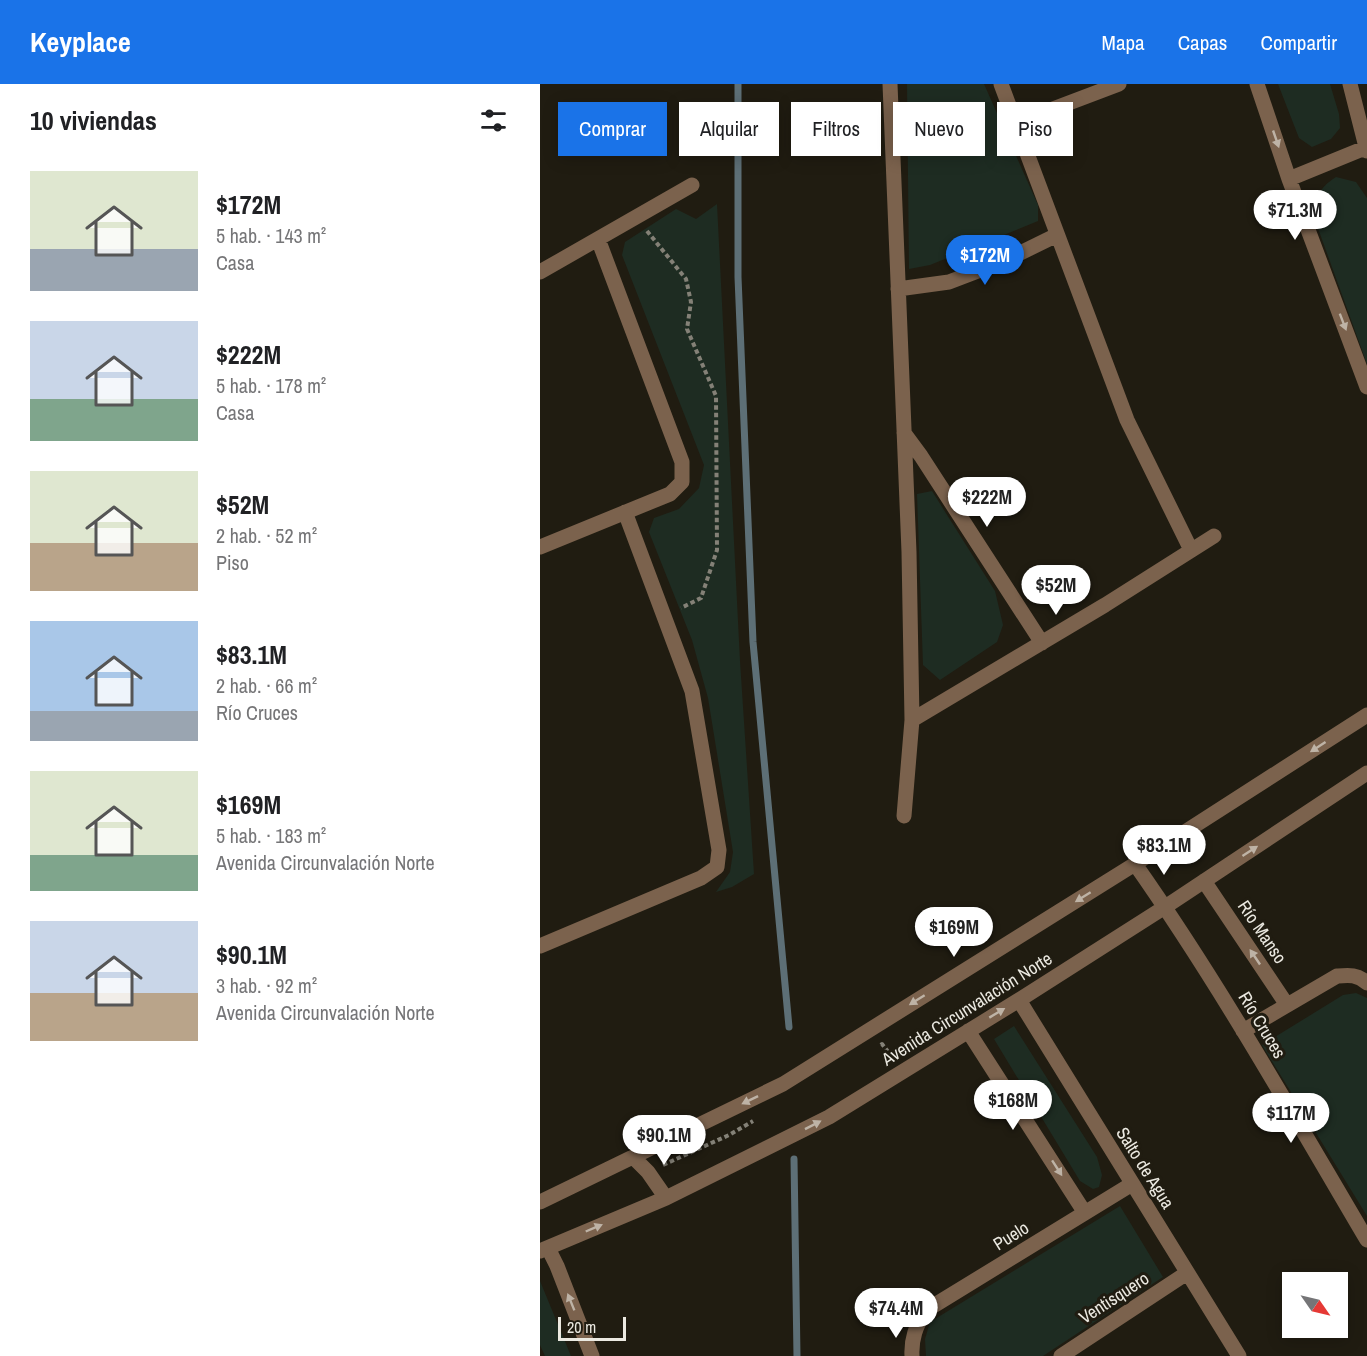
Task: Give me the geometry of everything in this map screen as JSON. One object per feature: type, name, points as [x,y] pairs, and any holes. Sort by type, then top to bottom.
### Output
[{"type":"street","points":[[890,84],[909,552],[912,720],[904,816]]},
{"type":"street","points":[[1071,102],[1119,84]]},
{"type":"street","points":[[1257,84],[1289,179],[1367,387]]},
{"type":"street","points":[[1289,179],[1366,150],[1350,84]]},
{"type":"street","points":[[1007,86],[1011,102]]},
{"type":"street","points":[[1028,156],[1127,420],[1191,550]]},
{"type":"street","points":[[540,272],[692,185]]},
{"type":"street","points":[[898,289],[949,282],[1004,261],[1057,235]]},
{"type":"street","points":[[540,547],[670,494],[682,482],[682,462],[598,239]]},
{"type":"street","points":[[904,432],[1042,643]]},
{"type":"street","points":[[540,946],[701,878],[717,867],[719,850],[692,691],[625,512]]},
{"type":"street","points":[[912,720],[1106,605],[1214,536]]},
{"type":"street","name":"Avenida Circunvalación Norte","points":[[540,1202],[783,1084],[1135,864],[1367,715]]},
{"type":"street","name":"Avenida Circunvalación Norte","points":[[544,1250],[666,1198],[829,1117],[1165,907],[1367,773]]},
{"type":"street","name":"Río Cruces","points":[[1135,864],[1165,907],[1243,1031],[1367,1240]]},
{"type":"street","name":"Río Manso","points":[[1204,881],[1287,1005]]},
{"type":"street","points":[[1243,1031],[1337,976],[1354,974],[1367,983]]},
{"type":"street","name":"Salto de Agua","points":[[1019,1000],[1239,1356]]},
{"type":"street","points":[[968,1031],[1085,1213]]},
{"type":"street","points":[[633,1158],[648,1172],[666,1198]]},
{"type":"street","name":"Puelo","points":[[912,1356],[912,1345],[917,1326],[925,1311],[1132,1184]]},
{"type":"street","points":[[544,1250],[557,1266],[592,1356]]},
{"type":"street","name":"Ventisquero","points":[[1061,1356],[1187,1273]]},
{"type":"path","points":[[636,217],[686,279],[691,302],[687,329],[716,396],[717,550],[701,598],[664,617]]},
{"type":"green space","points":[[907,84],[984,84],[997,113],[997,156],[1016,156],[1038,205],[1038,221],[930,265],[909,269],[908,156],[985,156],[985,102],[907,102]]},
{"type":"green space","points":[[1278,84],[1330,84],[1339,114],[1340,128],[1331,139],[1312,147],[1299,138]]},
{"type":"green space","points":[[1336,177],[1356,182],[1367,198],[1367,364],[1315,220],[1321,190]]},
{"type":"green space","points":[[717,204],[740,661],[754,874],[732,887],[716,892],[730,872],[733,852],[708,698],[692,640],[649,532],[654,518],[679,509],[699,488],[704,465],[622,255],[625,242],[676,209],[696,219]]},
{"type":"green space","points":[[932,491],[995,591],[1003,625],[997,642],[940,680],[923,665],[917,494]]},
{"type":"green space","points":[[1356,993],[1367,998],[1367,1216],[1262,1045],[1343,995]]},
{"type":"green space","points":[[1014,1026],[1097,1157],[1102,1175],[1099,1187],[1093,1189],[1080,1181],[994,1039]]},
{"type":"green space","points":[[1120,1206],[1163,1277],[1043,1356],[926,1356],[925,1339],[930,1322]]},
{"type":"green space","points":[[540,1281],[571,1356],[545,1356],[540,1345]]},
{"type":"waterway","points":[[738,84],[738,277],[753,642],[789,1027]]},
{"type":"waterway","points":[[794,1159],[797,1356]]}]
